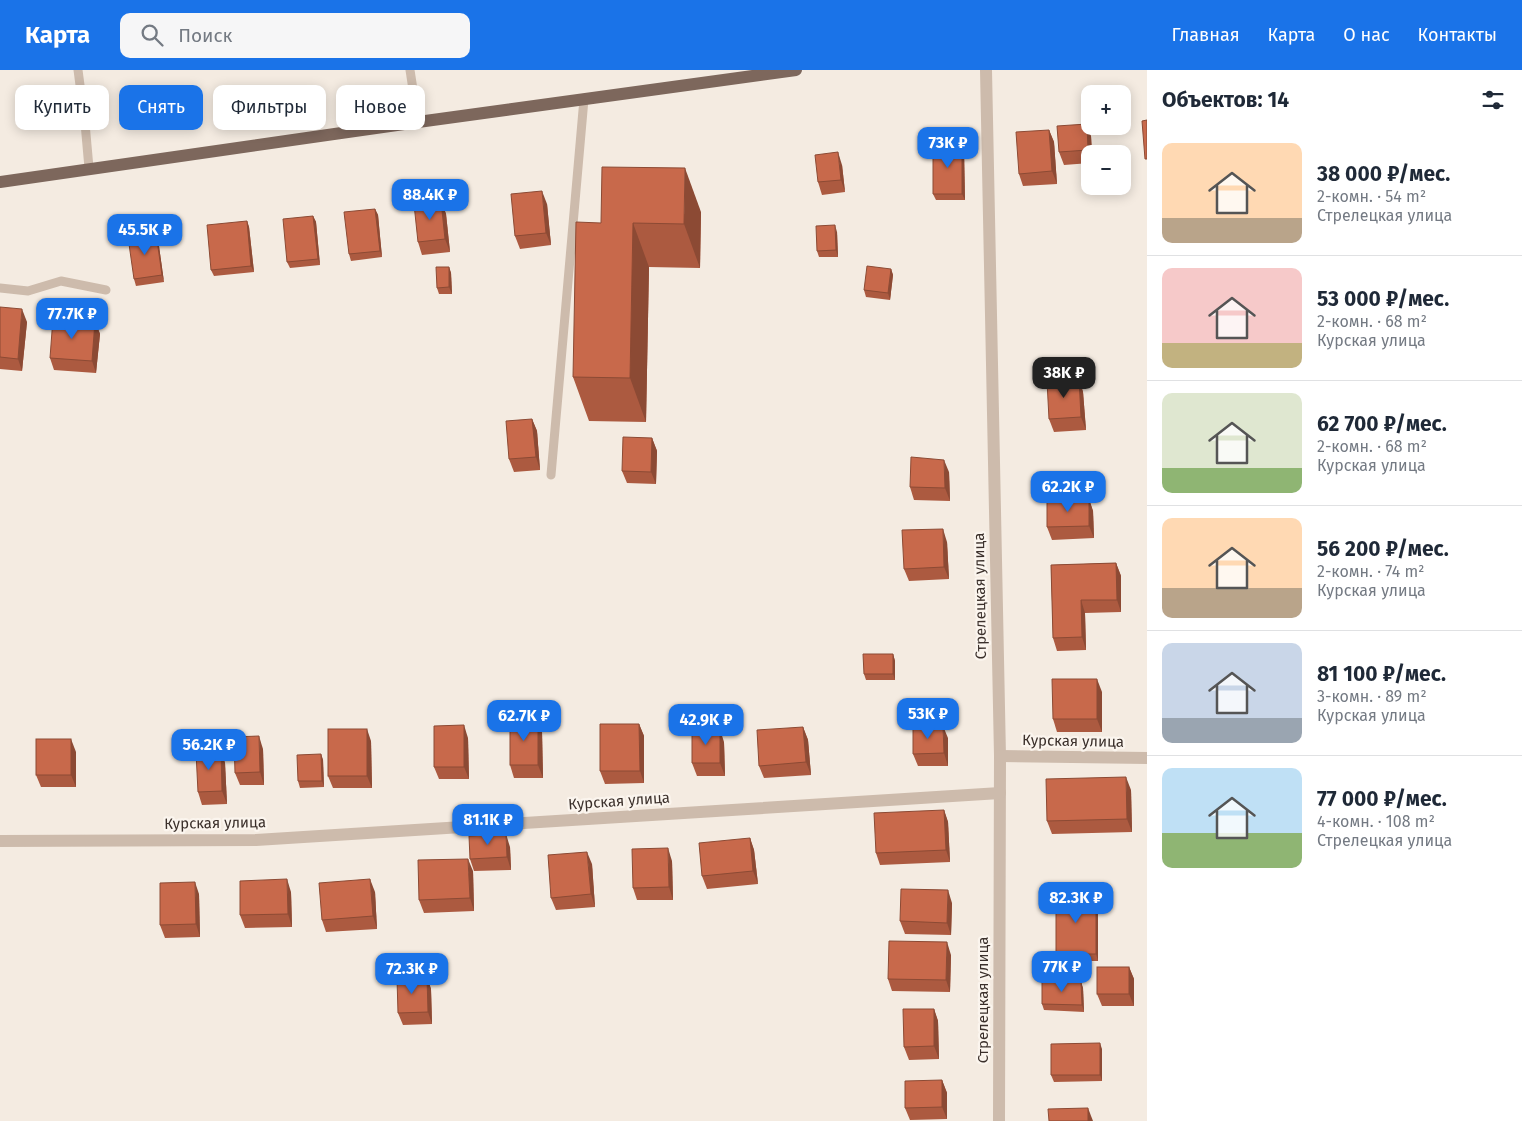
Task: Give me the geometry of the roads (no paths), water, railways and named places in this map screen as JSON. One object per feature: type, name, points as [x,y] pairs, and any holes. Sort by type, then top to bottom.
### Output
[{"type":"main road","points":[[425,121],[796,70]]},
{"type":"main road","points":[[0,182],[361,130]]},
{"type":"street","name":"Стрелецкая улица","points":[[986,70],[1000,756],[999,1121]]},
{"type":"street","name":"Курская улица","points":[[1000,756],[1147,758]]},
{"type":"street","name":"Курская улица","points":[[0,841],[256,840],[1000,793]]},
{"type":"lane","points":[[78,70],[89,168]]},
{"type":"lane","points":[[410,70],[412,85]]},
{"type":"lane","points":[[551,475],[584,100]]},
{"type":"lane","points":[[0,288],[28,291],[61,281],[106,290]]}]
